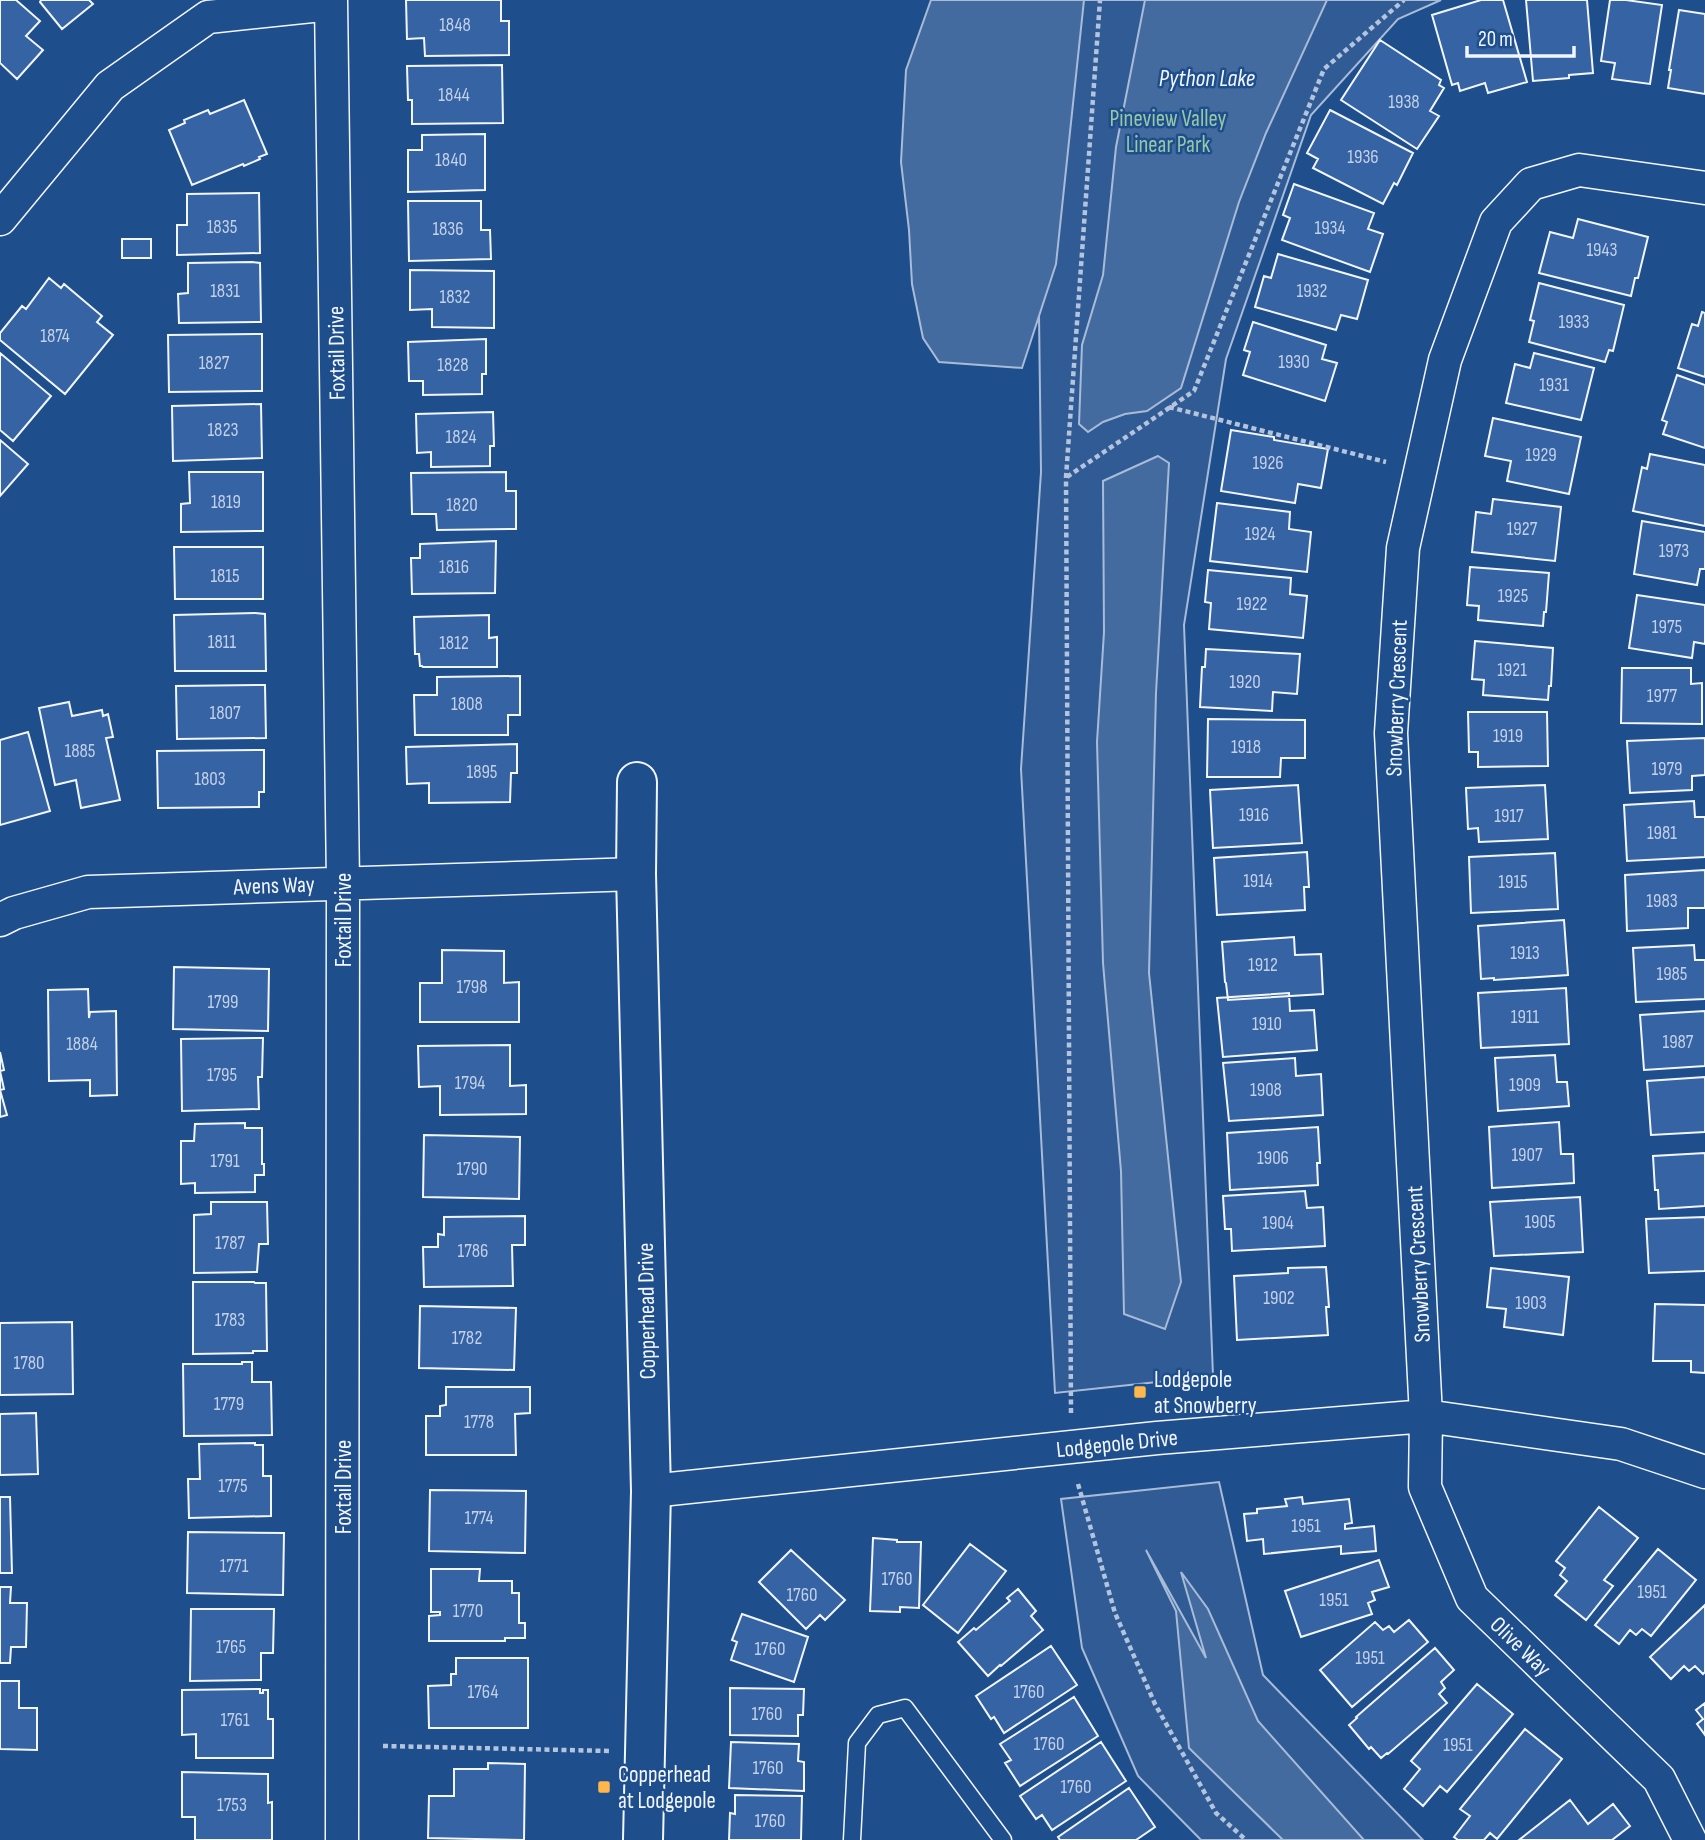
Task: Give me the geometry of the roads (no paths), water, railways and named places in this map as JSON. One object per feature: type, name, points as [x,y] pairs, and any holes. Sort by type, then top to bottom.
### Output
[{"type":"street","points":[[0,219],[110,86],[208,17],[331,2]]},
{"type":"street","name":"Foxtail Drive","points":[[331,2],[343,883],[342,1840]]},
{"type":"street","name":"Snowberry Crescent","points":[[1426,1416],[1391,733],[1403,548],[1446,360],[1496,222],[1531,184],[1579,170],[1705,188]]},
{"type":"street","name":"Copperhead Drive","points":[[637,782],[636,874],[650,1491],[643,1840]]},
{"type":"street","name":"Avens Way","points":[[0,920],[14,913],[88,892],[636,874]]},
{"type":"street","name":"Lodgepole Drive","points":[[650,1491],[1157,1438],[1426,1416],[1621,1444],[1705,1472]]},
{"type":"street","name":"Olive Way","points":[[1426,1416],[1425,1487],[1472,1598],[1659,1779],[1690,1840]]},
{"type":"lane","points":[[852,1840],[857,1743],[878,1715],[905,1708],[1003,1840]]},
{"type":"water","points":[[931,0],[1084,0],[1056,264],[1022,368],[939,362],[923,338],[912,284],[901,162],[906,70]]},
{"type":"water","name":"Python Lake","points":[[1145,0],[1327,0],[1266,133],[1239,202],[1181,388],[1147,411],[1125,414],[1103,422],[1088,432],[1079,424],[1082,345],[1103,275],[1116,147]]},
{"type":"water","points":[[1158,456],[1169,463],[1156,693],[1149,973],[1181,1282],[1165,1329],[1124,1314],[1121,1171],[1103,963],[1097,742],[1104,632],[1103,481]]},
{"type":"water","points":[[1146,1550],[1206,1658],[1181,1572],[1208,1609],[1258,1721],[1364,1840],[1283,1840],[1189,1748],[1176,1611]]},
{"type":"place","name":"Lodgepole at Snowberry","points":[[1140,1392]]},
{"type":"place","name":"Copperhead at Lodgepole","points":[[604,1787]]},
{"type":"park label","name":"Pineview Valley Linear Park","points":[[1168,131]]}]
